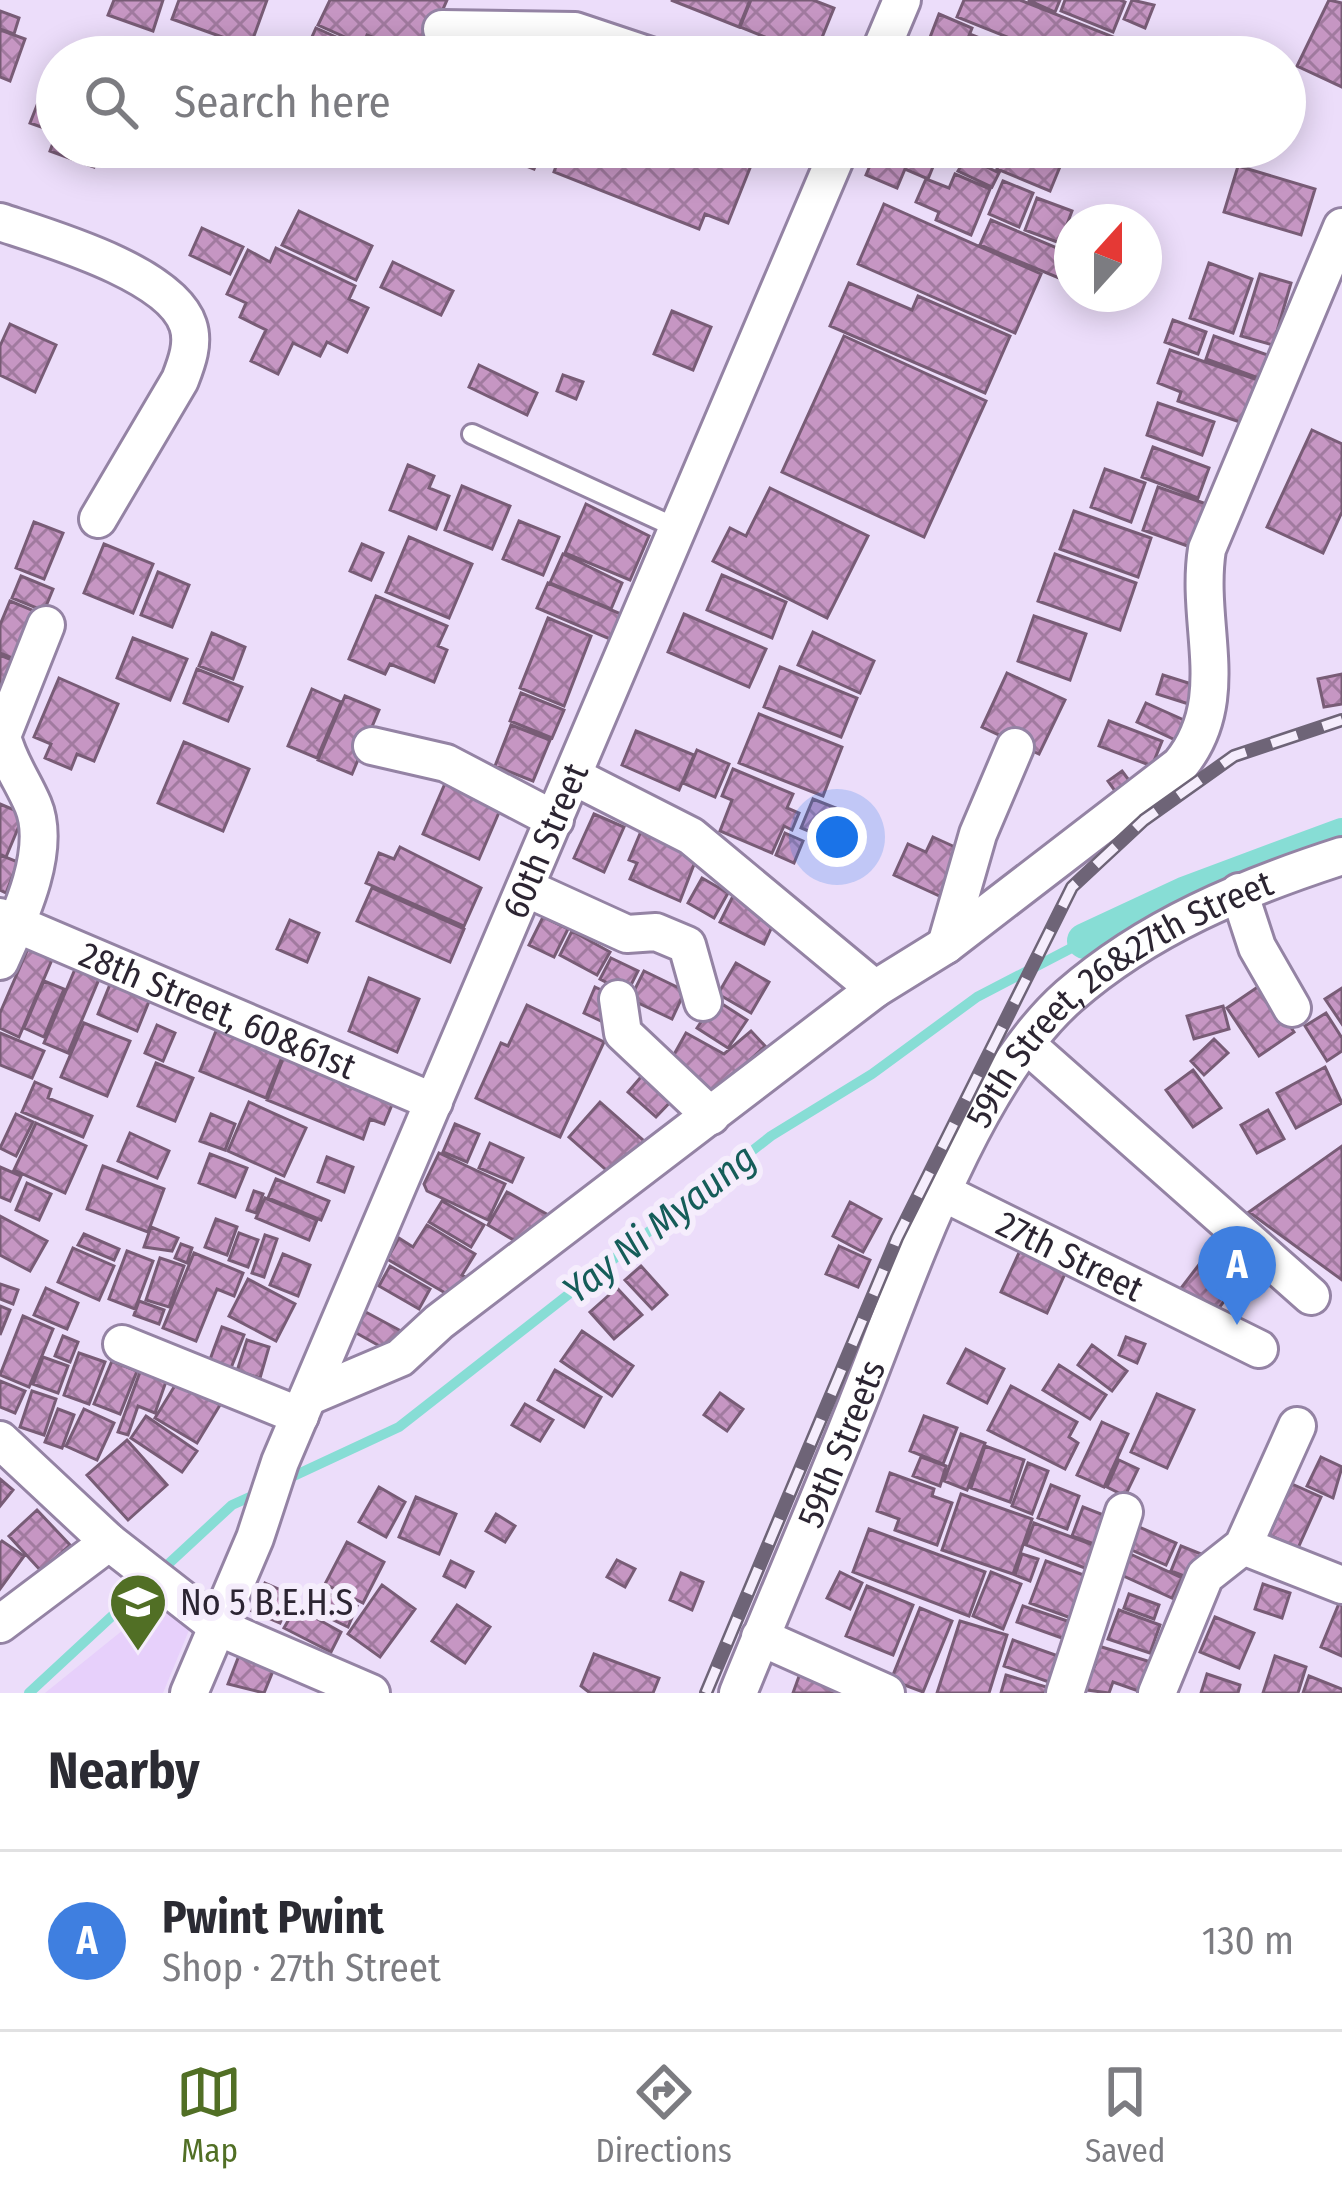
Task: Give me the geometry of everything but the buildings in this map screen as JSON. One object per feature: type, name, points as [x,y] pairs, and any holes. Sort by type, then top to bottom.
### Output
[{"type":"street","points":[[888,36],[902,0]]},
{"type":"street","points":[[442,29],[575,31],[590,36]]},
{"type":"street","name":"60th Street","points":[[189,1693],[255,1538],[280,1462],[831,168]]},
{"type":"street","points":[[0,222],[122,268],[181,309],[190,329],[189,356],[180,380],[98,519]]},
{"type":"street","points":[[122,1344],[304,1407],[400,1358],[439,1322],[875,989],[946,945],[1180,765],[1201,739],[1210,708],[1201,587],[1207,549],[1342,227]]},
{"type":"street","points":[[0,961],[8,921],[40,836],[34,808],[2,736],[46,626]]},
{"type":"street","points":[[372,746],[446,763],[555,820]]},
{"type":"street","points":[[946,945],[978,834],[1015,747]]},
{"type":"street","points":[[573,776],[691,836],[875,989]]},
{"type":"street","name":"59th Street, 26&27th Street","points":[[944,1193],[986,1109],[1027,1045],[1066,998],[1197,909],[1342,856]]},
{"type":"street","points":[[526,887],[627,934],[656,932],[687,945],[703,1002]]},
{"type":"street","points":[[1239,892],[1259,952],[1292,1008]]},
{"type":"street","name":"28th Street, 60&61st","points":[[8,921],[434,1102]]},
{"type":"street","points":[[618,999],[622,1033],[711,1116]]},
{"type":"street","points":[[1027,1045],[1311,1296]]},
{"type":"street","name":"27th Street","points":[[944,1193],[1259,1349]]},
{"type":"street","name":"59th Streets","points":[[737,1693],[944,1193]]},
{"type":"street","points":[[1157,1693],[1205,1576],[1243,1546],[1297,1426]]},
{"type":"street","points":[[0,1440],[110,1543],[218,1627],[371,1693]]},
{"type":"street","points":[[1065,1693],[1124,1512]]},
{"type":"street","points":[[0,1624],[110,1543]]},
{"type":"street","points":[[1243,1546],[1342,1585]]},
{"type":"street","points":[[760,1637],[886,1693]]},
{"type":"lane","points":[[472,434],[679,529]]},
{"type":"shaded area","name":"No 5 B.E.H.S","points":[[154,1605],[192,1623],[163,1693],[45,1693]]},
{"type":"waterway","name":"Yay Ni Myaung","points":[[1085,941],[1186,894],[1342,836]]},
{"type":"waterway","name":"Yay Ni Myaung","points":[[283,1481],[399,1427],[771,1136],[872,1074],[977,997],[1085,941]]},
{"type":"waterway","name":"Yay Ni Myaung","points":[[29,1693],[232,1505],[261,1492]]},
{"type":"railway","points":[[706,1693],[897,1238],[1072,887],[1144,820],[1234,756],[1342,720]]},
{"type":"place","name":"Pwint Pwint","points":[[1237,1325]]},
{"type":"place","name":"No 5 B.E.H.S","points":[[138,1653]]}]
